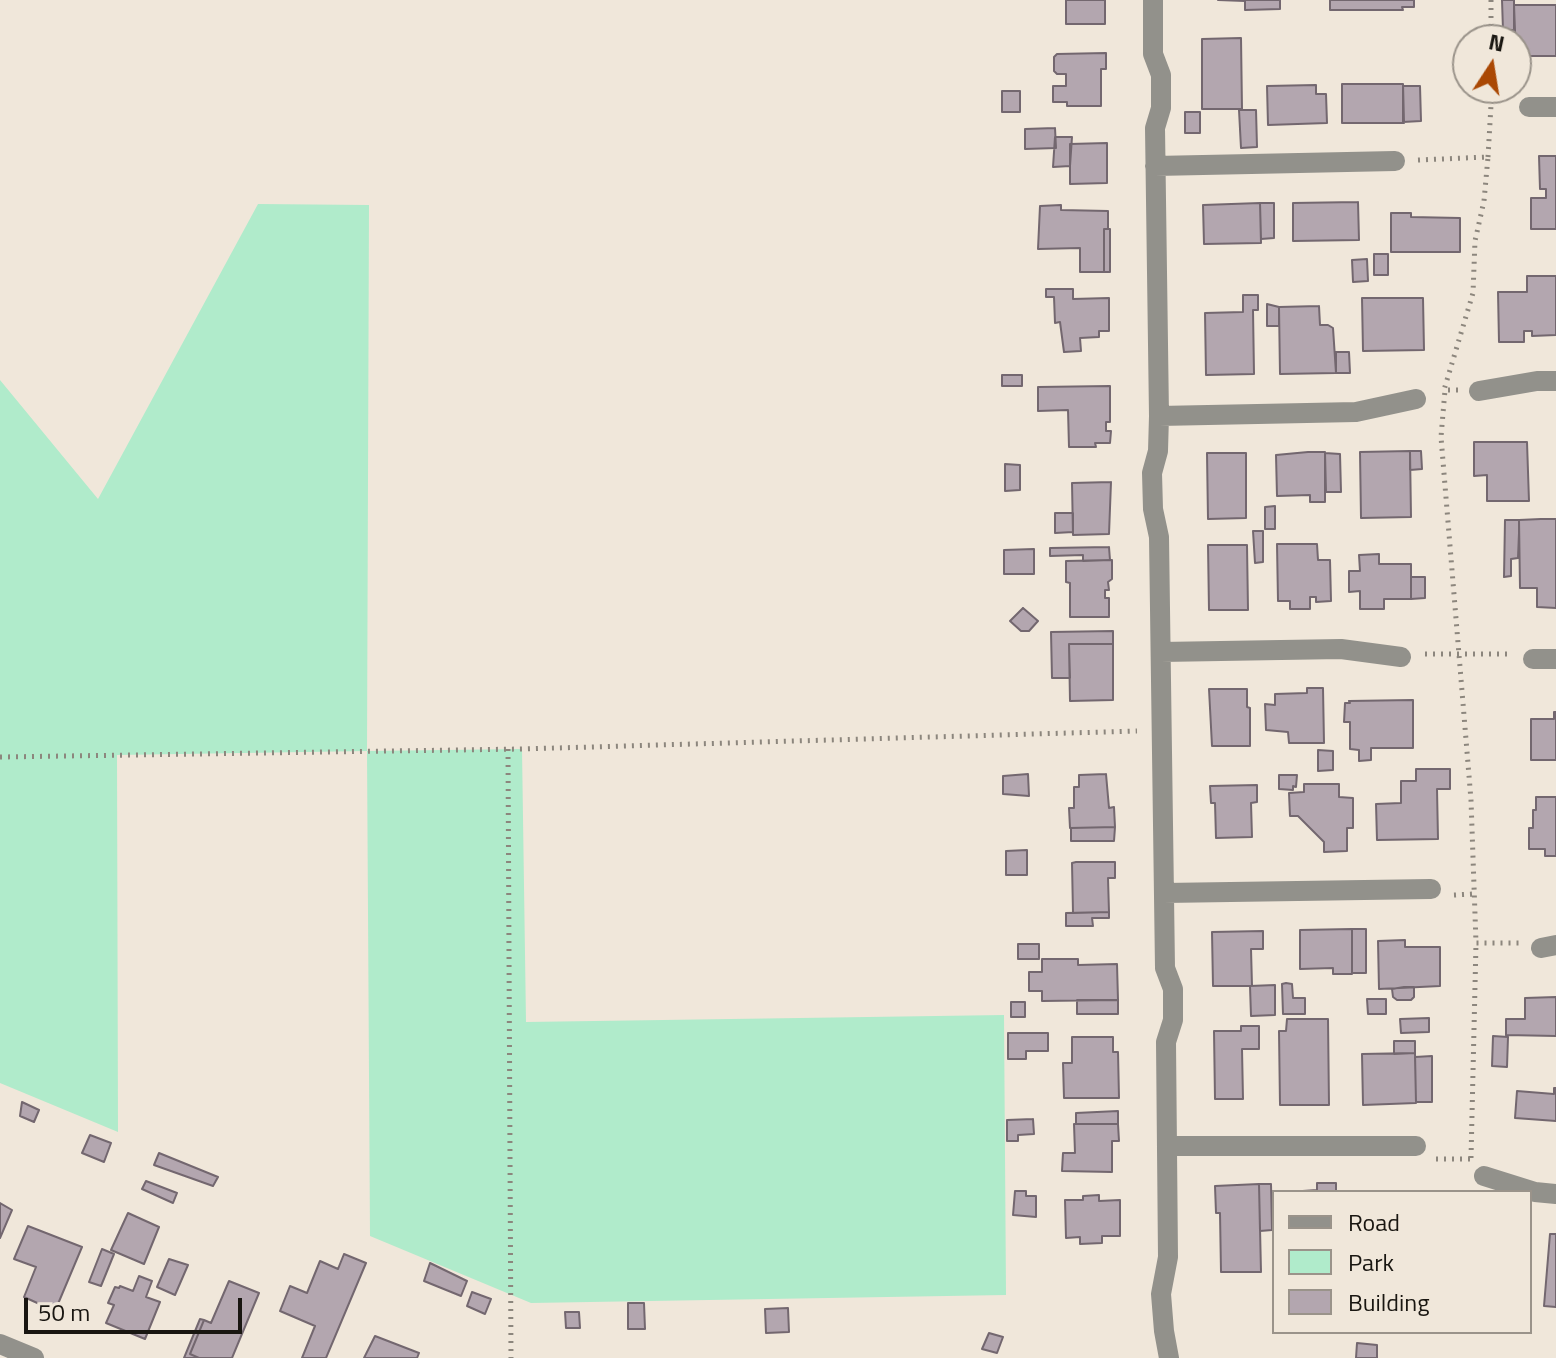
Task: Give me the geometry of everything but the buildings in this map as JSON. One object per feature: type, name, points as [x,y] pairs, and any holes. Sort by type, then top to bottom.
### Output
[{"type":"street","points":[[1153,0],[1153,54],[1161,75],[1161,108],[1155,128],[1159,416],[1158,451],[1152,473],[1153,509],[1159,537],[1165,968],[1173,989],[1173,1020],[1166,1042],[1168,1257],[1161,1294],[1169,1358]]},
{"type":"street","points":[[1529,107],[1556,107]]},
{"type":"street","points":[[1155,166],[1395,161]]},
{"type":"street","points":[[1479,391],[1537,381],[1556,381]]},
{"type":"street","points":[[1159,416],[1356,412],[1416,399]]},
{"type":"street","points":[[1161,652],[1341,649],[1401,657]]},
{"type":"street","points":[[1533,659],[1556,659]]},
{"type":"street","points":[[1164,893],[1431,889]]},
{"type":"street","points":[[1167,1146],[1416,1146]]},
{"type":"street","points":[[1484,1176],[1529,1190]]},
{"type":"street","points":[[1532,1191],[1556,1194]]},
{"type":"street","points":[[0,1344],[34,1358]]},
{"type":"path","points":[[1491,0],[1491,24]]},
{"type":"path","points":[[1484,1176],[1485,1164],[1471,1159],[1476,943],[1471,800],[1441,437],[1445,390],[1473,293],[1475,241],[1484,201],[1491,104]]},
{"type":"path","points":[[1395,161],[1488,157]]},
{"type":"path","points":[[1416,399],[1416,390],[1479,391]]},
{"type":"path","points":[[1401,657],[1403,654],[1531,654],[1533,659]]},
{"type":"path","points":[[0,757],[508,749],[1162,730]]},
{"type":"path","points":[[508,749],[511,1358]]},
{"type":"path","points":[[1476,943],[1536,943],[1549,947]]},
{"type":"green space","points":[[258,204],[369,205],[367,751],[117,755],[118,1132],[0,1083],[0,380],[98,499]]},
{"type":"green space","points":[[522,749],[526,1022],[1004,1015],[1006,1295],[531,1303],[370,1236],[367,751]]}]
